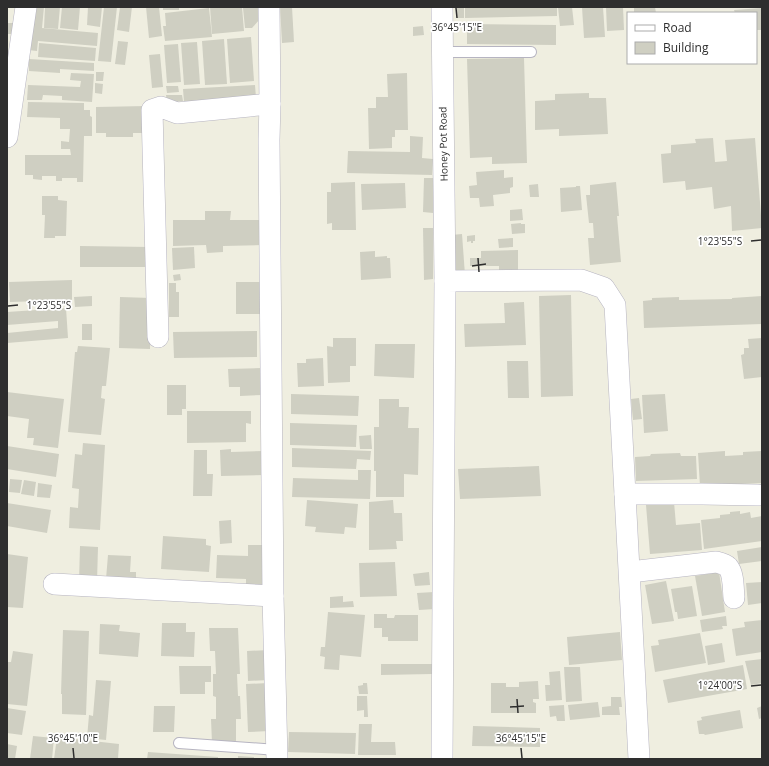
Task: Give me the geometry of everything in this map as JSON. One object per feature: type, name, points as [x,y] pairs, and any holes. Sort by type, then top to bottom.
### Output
[{"type":"street","points":[[7,137],[26,7]]},
{"type":"street","points":[[269,7],[270,104],[268,140],[273,596],[277,754]]},
{"type":"street","name":"Honey Pot Road","points":[[442,7],[445,281],[442,759]]},
{"type":"street","points":[[158,337],[152,110],[161,107],[177,113],[270,104]]},
{"type":"street","points":[[445,281],[581,280],[604,288],[615,305],[639,759]]},
{"type":"street","points":[[625,494],[758,495]]},
{"type":"street","points":[[630,572],[716,562],[722,563],[728,567],[732,576],[734,598]]},
{"type":"street","points":[[54,584],[273,596]]},
{"type":"lane","points":[[442,52],[531,52]]},
{"type":"lane","points":[[179,743],[277,754]]},
{"type":"building","points":[[31,7],[44,7],[42,28],[98,33],[97,46],[38,41],[37,51],[28,50]]},
{"type":"building","points":[[45,7],[60,7],[58,29],[44,28]]},
{"type":"building","points":[[62,7],[80,7],[78,30],[60,28]]},
{"type":"building","points":[[88,7],[102,7],[100,27],[87,25]]},
{"type":"building","points":[[104,7],[117,7],[111,62],[98,61]]},
{"type":"building","points":[[120,7],[132,7],[129,32],[117,30]]},
{"type":"building","points":[[146,7],[159,7],[162,36],[149,38]]},
{"type":"building","points":[[163,7],[179,7],[179,10],[163,10]]},
{"type":"building","points":[[210,7],[242,7],[244,31],[212,34]]},
{"type":"building","points":[[259,7],[260,19],[252,28],[245,28],[243,8]]},
{"type":"building","points":[[280,7],[292,7],[294,42],[282,43]]},
{"type":"building","points":[[457,7],[464,7],[464,18],[457,18]]},
{"type":"building","points":[[465,7],[557,7],[557,16],[465,18]]},
{"type":"building","points":[[558,7],[572,7],[574,25],[560,26]]},
{"type":"building","points":[[582,7],[603,7],[605,37],[584,38]]},
{"type":"building","points":[[606,7],[623,7],[624,30],[607,31]]},
{"type":"building","points":[[634,7],[655,7],[656,12],[634,12]]},
{"type":"building","points":[[209,8],[212,37],[165,41],[163,26],[166,26],[165,13]]},
{"type":"building","points":[[762,8],[762,30],[757,30],[757,12],[735,12],[734,10]]},
{"type":"building","points":[[7,23],[14,23],[14,34],[7,34]]},
{"type":"building","points":[[467,24],[556,25],[556,45],[467,44]]},
{"type":"building","points":[[423,26],[424,35],[413,36],[413,27]]},
{"type":"building","points":[[251,37],[254,81],[230,83],[227,39]]},
{"type":"building","points":[[224,39],[227,84],[205,85],[202,41]]},
{"type":"building","points":[[118,41],[128,42],[125,65],[115,64]]},
{"type":"building","points":[[197,42],[200,84],[184,85],[181,43]]},
{"type":"building","points":[[39,43],[96,48],[95,61],[38,57]]},
{"type":"building","points":[[178,44],[181,82],[167,83],[164,45]]},
{"type":"building","points":[[160,54],[163,87],[152,88],[149,55]]},
{"type":"building","points":[[524,58],[527,163],[492,164],[492,157],[470,158],[467,59]]},
{"type":"building","points":[[29,59],[94,63],[94,71],[60,69],[60,73],[29,71]]},
{"type":"building","points":[[96,72],[104,72],[103,81],[96,81]]},
{"type":"building","points":[[71,73],[94,74],[92,102],[62,100],[62,96],[43,95],[42,100],[27,100],[28,85],[80,87],[81,81],[70,80]]},
{"type":"building","points":[[407,73],[408,130],[395,130],[395,137],[392,137],[392,148],[369,149],[368,108],[376,108],[376,97],[388,97],[387,74]]},
{"type":"building","points":[[95,83],[103,84],[102,94],[95,93]]},
{"type":"building","points":[[255,85],[256,98],[184,102],[183,89]]},
{"type":"building","points":[[166,86],[178,86],[179,92],[167,93]]},
{"type":"building","points":[[589,93],[589,98],[606,98],[608,134],[559,136],[559,129],[535,130],[535,101],[555,100],[555,94]]},
{"type":"building","points":[[166,95],[182,95],[183,101],[167,102]]},
{"type":"building","points":[[28,102],[84,103],[84,110],[90,110],[90,116],[92,117],[92,136],[84,136],[83,182],[77,182],[77,178],[62,178],[62,181],[56,181],[56,176],[42,176],[42,180],[33,179],[33,175],[25,175],[25,155],[71,155],[70,149],[61,149],[61,141],[69,142],[70,129],[60,129],[60,118],[27,117]]},
{"type":"building","points":[[147,106],[147,133],[133,133],[133,137],[106,137],[106,133],[96,133],[96,107]]},
{"type":"building","points":[[410,136],[423,137],[422,158],[433,159],[432,175],[347,173],[348,151],[410,152]]},
{"type":"building","points":[[713,138],[715,162],[727,161],[725,140],[755,138],[762,228],[732,231],[731,206],[714,209],[712,187],[686,190],[685,181],[663,183],[661,154],[671,153],[671,145],[696,143],[695,139]]},
{"type":"building","points":[[504,170],[504,178],[513,177],[513,187],[510,188],[510,193],[493,195],[494,206],[480,207],[479,198],[470,198],[469,186],[477,185],[476,172]]},
{"type":"building","points":[[424,178],[435,178],[433,213],[423,212]]},
{"type":"building","points":[[355,182],[356,230],[332,230],[332,223],[327,224],[327,192],[331,192],[331,183]]},
{"type":"building","points":[[616,182],[621,262],[590,265],[588,238],[594,238],[593,223],[589,223],[586,195],[590,195],[590,185]]},
{"type":"building","points":[[405,183],[406,208],[362,210],[361,184]]},
{"type":"building","points":[[538,184],[539,197],[530,197],[529,185]]},
{"type":"building","points":[[580,186],[582,210],[561,212],[560,188]]},
{"type":"building","points":[[42,196],[58,196],[58,200],[67,201],[66,236],[44,238],[45,215],[42,215]]},
{"type":"building","points":[[522,209],[523,220],[510,221],[510,210]]},
{"type":"building","points":[[205,211],[231,211],[230,220],[262,220],[263,245],[223,246],[223,252],[207,253],[206,245],[173,246],[173,220],[205,220]]},
{"type":"building","points":[[511,224],[525,224],[525,233],[512,234]]},
{"type":"building","points":[[423,228],[433,228],[433,279],[424,280]]},
{"type":"building","points":[[462,234],[465,275],[454,276],[451,235]]},
{"type":"building","points":[[475,235],[475,241],[473,241],[473,243],[471,243],[471,241],[467,242],[467,236]]},
{"type":"building","points":[[513,238],[513,247],[499,248],[498,239]]},
{"type":"building","points":[[80,246],[150,247],[150,267],[80,267]]},
{"type":"building","points":[[194,247],[195,268],[173,270],[172,248]]},
{"type":"building","points":[[518,250],[518,270],[499,271],[499,266],[470,266],[470,258],[481,258],[481,251]]},
{"type":"building","points":[[375,251],[375,257],[387,256],[387,258],[390,258],[391,278],[361,280],[360,252]]},
{"type":"building","points":[[180,274],[181,280],[174,281],[173,275]]},
{"type":"building","points":[[72,280],[72,300],[10,302],[9,282]]},
{"type":"building","points":[[236,282],[266,282],[266,314],[236,314]]},
{"type":"building","points":[[169,283],[176,283],[176,292],[179,292],[179,317],[169,317]]},
{"type":"building","points":[[571,295],[573,396],[541,397],[539,296]]},
{"type":"building","points":[[92,296],[92,306],[75,307],[74,297]]},
{"type":"building","points":[[762,296],[762,324],[644,328],[643,301],[652,300],[652,298],[679,297],[679,300],[732,299]]},
{"type":"building","points":[[120,297],[151,298],[150,349],[119,348]]},
{"type":"building","points":[[524,302],[526,345],[465,347],[464,324],[505,323],[504,303]]},
{"type":"building","points":[[66,308],[68,338],[7,343],[7,333],[58,328],[58,321],[7,325],[7,312]]},
{"type":"building","points":[[82,324],[92,324],[92,340],[82,340]]},
{"type":"building","points":[[257,331],[257,357],[174,358],[173,332]]},
{"type":"building","points":[[333,338],[356,338],[356,366],[350,366],[350,382],[328,383],[327,346],[333,347]]},
{"type":"building","points":[[762,338],[762,377],[744,379],[741,355],[744,354],[744,348],[749,348],[748,339]]},
{"type":"building","points":[[375,344],[415,344],[414,378],[374,376]]},
{"type":"building","points":[[78,346],[110,348],[106,386],[102,386],[101,398],[105,399],[101,435],[68,432],[75,352],[77,352]]},
{"type":"building","points":[[323,358],[324,386],[298,387],[297,363],[306,363],[306,359]]},
{"type":"building","points":[[507,361],[528,361],[529,398],[508,398]]},
{"type":"building","points":[[261,368],[262,395],[240,396],[240,387],[229,387],[228,369]]},
{"type":"building","points":[[167,385],[186,385],[186,409],[182,409],[182,415],[167,415]]},
{"type":"building","points":[[7,392],[64,399],[58,448],[33,445],[34,438],[27,438],[29,419],[7,416]]},
{"type":"building","points":[[291,394],[359,396],[358,416],[291,414]]},
{"type":"building","points":[[665,394],[668,431],[644,433],[642,395]]},
{"type":"building","points":[[639,398],[642,419],[633,420],[631,399]]},
{"type":"building","points":[[379,399],[399,399],[399,407],[409,407],[408,428],[419,428],[418,475],[404,474],[404,497],[376,497],[376,471],[374,471],[374,427],[379,427]]},
{"type":"building","points":[[187,411],[251,411],[251,424],[246,423],[246,442],[187,443]]},
{"type":"building","points":[[290,423],[357,425],[356,447],[290,445]]},
{"type":"building","points":[[371,435],[372,449],[360,449],[359,436]]},
{"type":"building","points":[[83,443],[105,445],[100,530],[69,528],[70,507],[78,508],[79,489],[72,488],[75,454],[82,455]]},
{"type":"building","points":[[7,446],[59,454],[56,477],[7,469]]},
{"type":"building","points":[[292,448],[371,451],[370,460],[357,459],[356,469],[292,467]]},
{"type":"building","points":[[231,449],[231,452],[263,451],[264,475],[221,476],[220,450]]},
{"type":"building","points":[[194,450],[207,450],[207,474],[213,474],[212,496],[193,496]]},
{"type":"building","points":[[725,451],[725,456],[743,455],[743,452],[762,451],[762,483],[700,486],[698,453]]},
{"type":"building","points":[[680,453],[681,456],[696,456],[697,479],[636,481],[635,457],[650,456],[651,454]]},
{"type":"building","points":[[539,466],[541,496],[460,499],[458,469]]},
{"type":"building","points":[[358,470],[371,470],[370,499],[292,497],[293,478],[358,480]]},
{"type":"building","points":[[10,479],[22,480],[20,493],[9,492]]},
{"type":"building","points":[[24,480],[36,482],[34,496],[21,494]]},
{"type":"building","points":[[38,483],[52,485],[50,498],[37,497]]},
{"type":"building","points":[[307,500],[358,504],[356,528],[345,527],[344,534],[315,532],[316,527],[305,526]]},
{"type":"building","points":[[393,500],[394,513],[402,513],[403,541],[396,541],[397,549],[369,550],[369,502]]},
{"type":"building","points":[[674,502],[676,525],[700,523],[702,550],[650,554],[646,505]]},
{"type":"building","points":[[7,503],[51,510],[47,533],[7,526]]},
{"type":"building","points":[[740,511],[740,514],[750,512],[751,518],[762,516],[762,541],[704,549],[701,520],[720,518],[720,515]]},
{"type":"building","points":[[231,520],[232,543],[220,544],[219,521]]},
{"type":"building","points":[[163,536],[206,539],[206,545],[211,546],[209,572],[161,569]]},
{"type":"building","points":[[248,545],[266,545],[264,587],[246,587],[246,579],[216,578],[217,555],[248,556]]},
{"type":"building","points":[[80,546],[98,547],[97,582],[79,582]]},
{"type":"building","points":[[762,547],[762,561],[739,564],[737,551]]},
{"type":"building","points":[[7,554],[28,557],[23,608],[7,607]]},
{"type":"building","points":[[108,555],[131,556],[130,572],[136,572],[136,582],[106,579]]},
{"type":"building","points":[[395,562],[397,596],[360,597],[359,563]]},
{"type":"building","points":[[429,572],[430,585],[415,586],[413,574]]},
{"type":"building","points":[[719,572],[725,612],[702,616],[695,576]]},
{"type":"building","points":[[666,581],[674,621],[652,624],[645,585]]},
{"type":"building","points":[[762,582],[762,603],[748,605],[746,583]]},
{"type":"building","points":[[692,586],[697,616],[678,619],[677,612],[675,612],[671,589]]},
{"type":"building","points":[[434,592],[435,609],[419,610],[417,593]]},
{"type":"building","points":[[343,596],[343,602],[353,601],[354,607],[330,608],[330,597]]},
{"type":"building","points":[[328,612],[365,615],[361,657],[340,655],[339,670],[324,669],[325,657],[320,656],[321,647],[325,647]]},
{"type":"building","points":[[374,614],[387,614],[387,618],[394,618],[395,615],[418,615],[418,641],[388,641],[388,637],[382,637],[382,628],[374,628]]},
{"type":"building","points":[[726,616],[727,626],[722,626],[723,629],[702,632],[700,620]]},
{"type":"building","points":[[762,620],[762,652],[736,656],[732,629],[745,627],[744,622]]},
{"type":"building","points":[[162,623],[186,623],[186,632],[195,632],[194,657],[161,656]]},
{"type":"building","points":[[100,624],[120,625],[119,631],[140,633],[138,657],[99,654]]},
{"type":"building","points":[[209,628],[238,628],[240,674],[237,674],[241,719],[236,719],[236,742],[212,743],[211,719],[216,719],[216,697],[213,696],[213,674],[216,674],[215,651],[210,651]]},
{"type":"building","points":[[63,630],[89,631],[86,715],[62,714],[61,694]]},
{"type":"building","points":[[620,632],[622,660],[569,665],[567,637]]},
{"type":"building","points":[[700,633],[706,663],[655,672],[651,646],[659,645],[658,640]]},
{"type":"building","points":[[722,643],[725,662],[708,665],[705,646]]},
{"type":"building","points":[[269,650],[269,680],[248,681],[247,651]]},
{"type":"building","points":[[13,651],[33,654],[27,706],[7,704],[7,662],[11,662]]},
{"type":"building","points":[[762,659],[762,683],[751,685],[745,661]]},
{"type":"building","points":[[381,664],[432,664],[432,674],[381,675]]},
{"type":"building","points":[[743,665],[747,689],[668,703],[663,680]]},
{"type":"building","points":[[179,666],[211,666],[211,682],[205,682],[205,694],[180,694]]},
{"type":"building","points":[[564,667],[580,667],[582,701],[566,702]]},
{"type":"building","points":[[560,671],[562,700],[546,701],[545,685],[550,685],[549,672]]},
{"type":"building","points":[[96,680],[111,681],[106,740],[87,738],[89,715],[93,716]]},
{"type":"building","points":[[538,681],[539,699],[533,699],[533,702],[536,703],[536,713],[491,713],[491,683],[506,683],[506,687],[519,687],[519,682]]},
{"type":"building","points":[[268,683],[270,731],[248,732],[246,684]]},
{"type":"building","points":[[363,683],[367,683],[368,694],[359,694],[358,686],[363,685]]},
{"type":"building","points":[[357,696],[367,696],[368,717],[364,717],[364,710],[357,711]]},
{"type":"building","points":[[611,697],[621,697],[622,707],[619,707],[620,715],[602,715],[602,707],[611,706]]},
{"type":"building","points":[[598,702],[600,717],[570,720],[568,705]]},
{"type":"building","points":[[564,705],[565,721],[557,721],[556,716],[550,717],[549,706]]},
{"type":"building","points":[[154,706],[175,706],[174,732],[153,732]]},
{"type":"building","points":[[762,706],[762,718],[759,719],[757,708]]},
{"type":"building","points":[[7,708],[26,711],[22,735],[7,733]]},
{"type":"building","points":[[740,710],[743,728],[705,735],[699,734],[697,721],[702,720],[701,717]]},
{"type":"building","points":[[359,724],[372,724],[371,742],[395,742],[396,755],[358,755]]},
{"type":"building","points":[[473,726],[540,728],[540,747],[472,746]]},
{"type":"building","points":[[289,732],[356,733],[355,754],[288,752]]},
{"type":"building","points":[[33,736],[54,738],[52,759],[30,759]]},
{"type":"building","points":[[57,737],[119,744],[118,759],[54,759]]},
{"type":"building","points":[[7,744],[17,746],[15,759],[7,759]]},
{"type":"building","points":[[148,752],[218,757],[218,759],[147,759]]},
{"type":"building","points":[[238,756],[254,757],[254,759],[238,759]]}]
